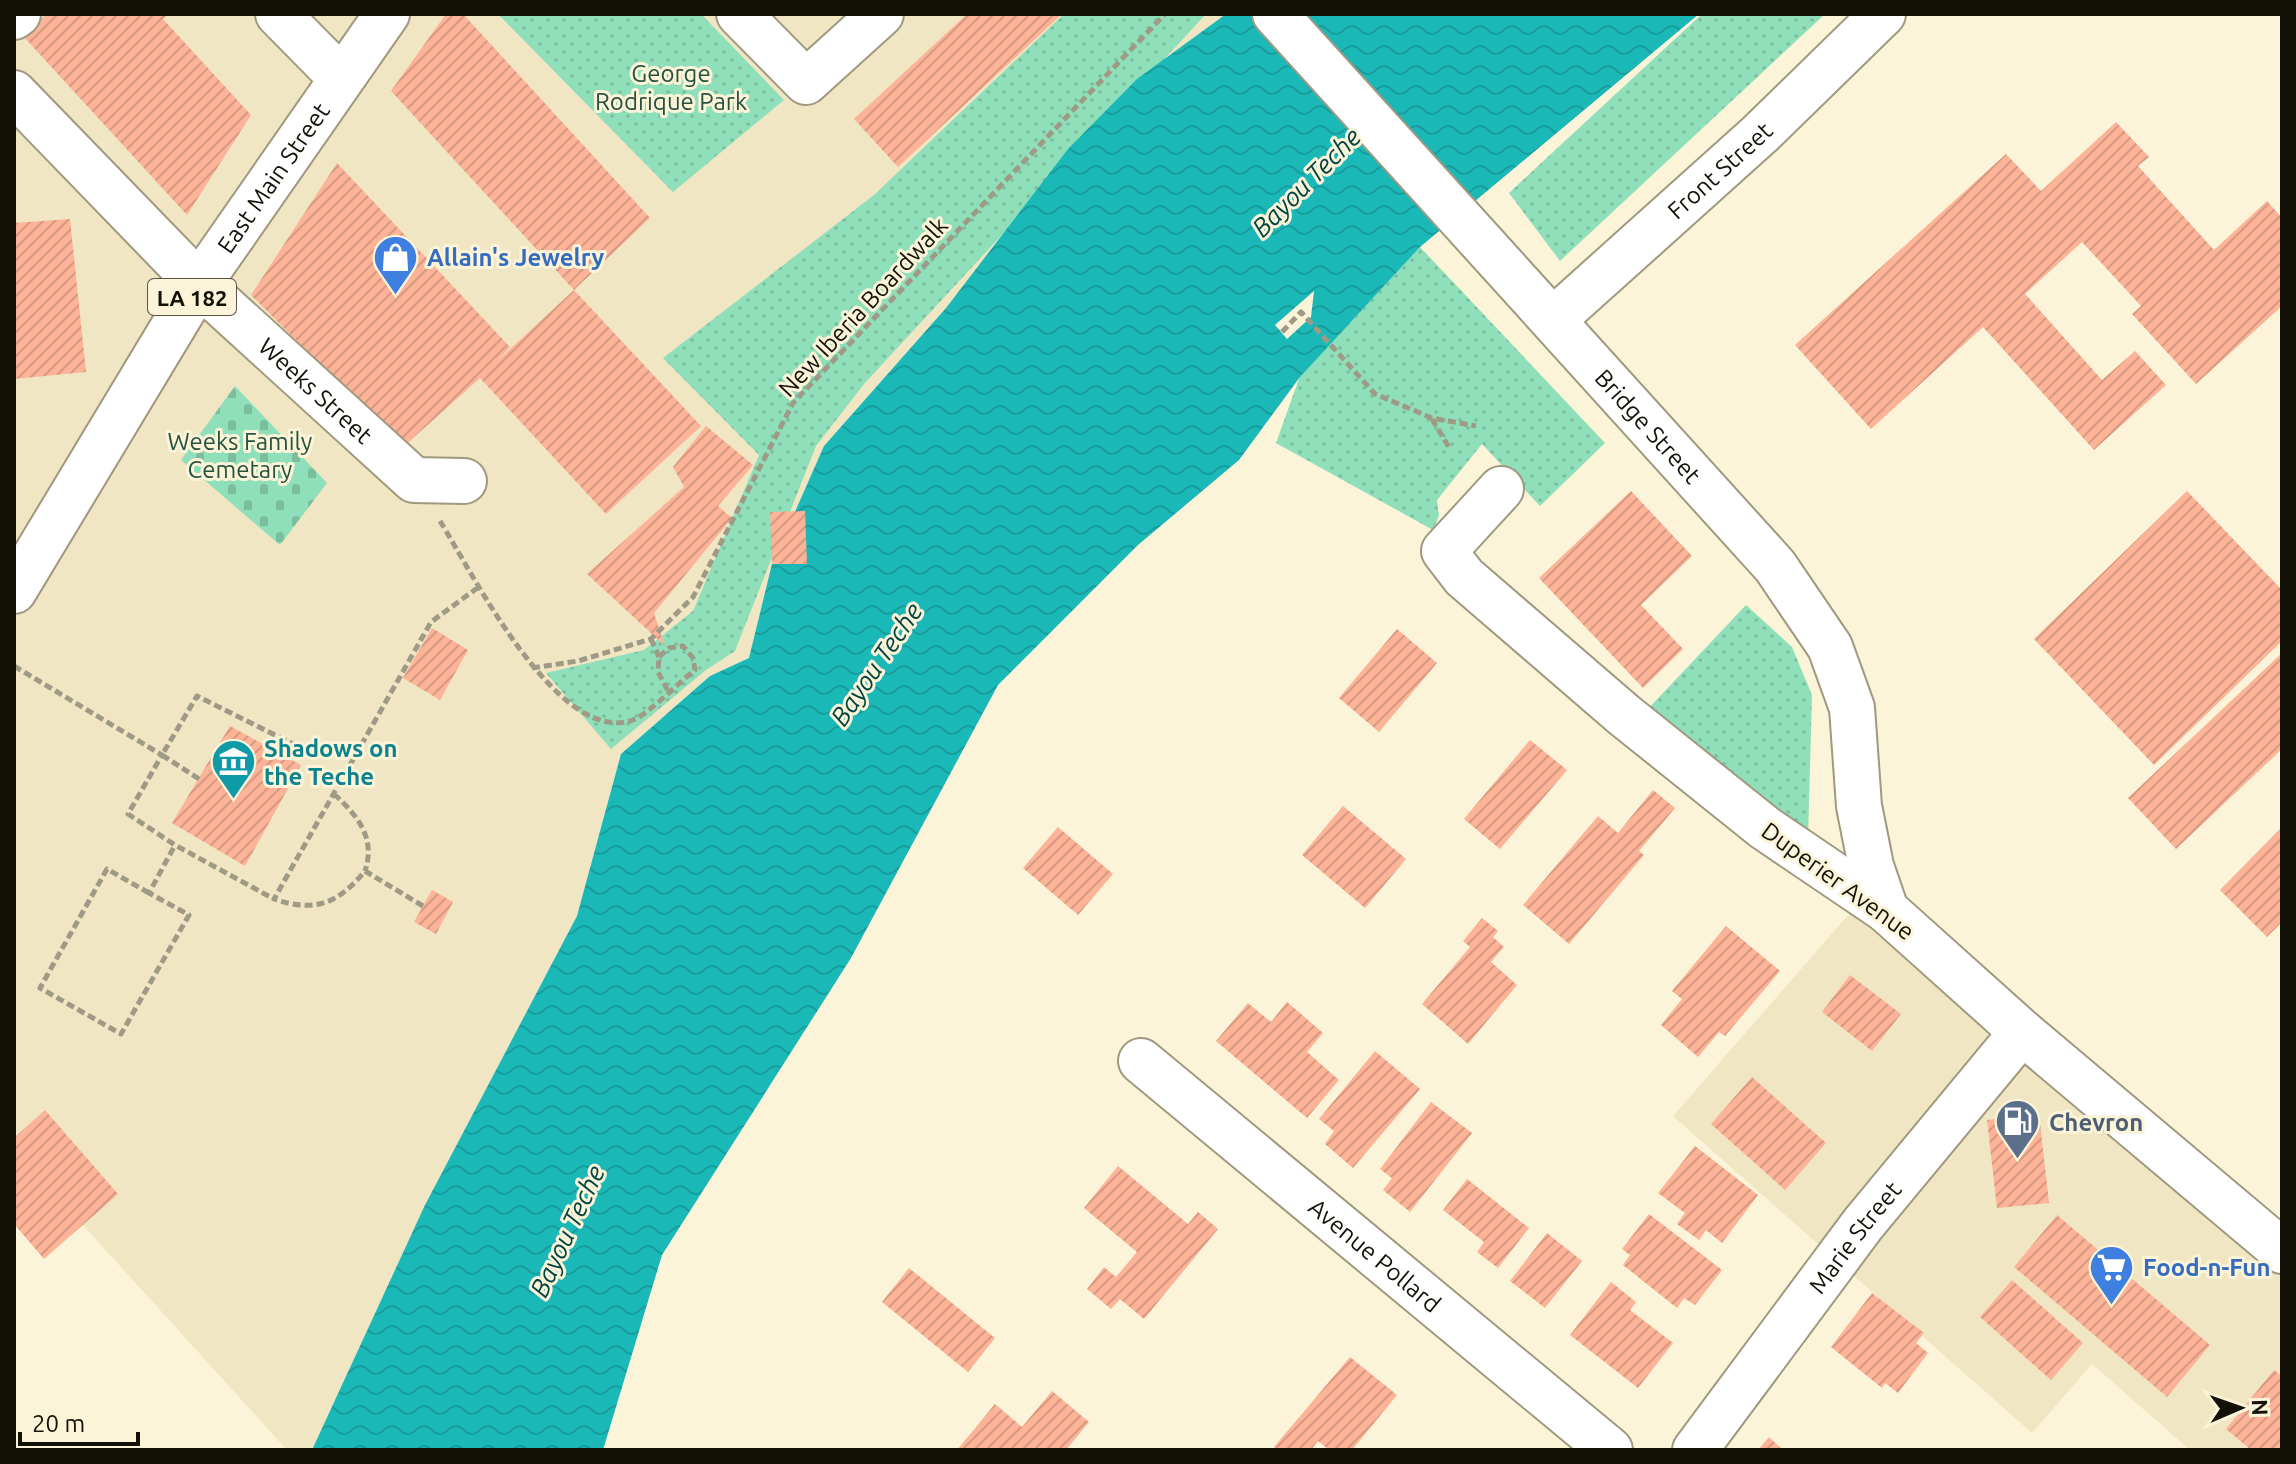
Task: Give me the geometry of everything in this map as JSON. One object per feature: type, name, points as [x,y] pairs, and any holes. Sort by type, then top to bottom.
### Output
[{"type":"street","points":[[278,14],[340,77]]},
{"type":"street","name":"East Main Street","points":[[14,591],[199,284],[340,77],[387,14]]},
{"type":"street","points":[[739,14],[806,82],[881,14]]},
{"type":"street","name":"Bridge Street","points":[[1275,14],[1500,266],[1553,320],[1775,566],[1830,647],[1852,708],[1859,806],[1871,866],[1886,910]]},
{"type":"street","name":"Front Street","points":[[1553,320],[1760,134],[1883,14]]},
{"type":"street","name":"Weeks Street","points":[[14,93],[199,284],[414,480]]},
{"type":"street","points":[[414,480],[464,481]]},
{"type":"street","name":"Duperier Avenue","points":[[1501,489],[1444,551],[1464,577],[1624,715],[1765,828],[1886,910],[2022,1032],[2282,1251]]},
{"type":"street","name":"Marie Street","points":[[1695,1450],[1863,1224],[2022,1032]]},
{"type":"street","name":"Avenue Pollard","points":[[1141,1061],[1610,1450]]},
{"type":"path","name":"New Iberia Boardwalk","points":[[532,668],[578,661],[651,639],[693,597],[793,403],[1165,14]]},
{"type":"path","points":[[1282,332],[1301,312],[1375,394],[1432,418],[1476,426]]},
{"type":"path","points":[[1432,418],[1450,449]]},
{"type":"path","points":[[414,480],[532,668],[587,716],[613,723],[635,719],[695,670],[693,658],[683,646],[669,648],[659,657]]},
{"type":"path","points":[[274,899],[431,622],[480,586]]},
{"type":"path","points":[[651,639],[659,657],[658,672],[668,691]]},
{"type":"path","points":[[14,666],[199,779]]},
{"type":"path","points":[[334,794],[362,824],[369,857],[365,871],[348,891],[331,901],[293,905],[274,899],[175,845],[128,814],[197,696],[301,748],[359,746]]},
{"type":"path","points":[[149,893],[175,845]]},
{"type":"path","points":[[107,869],[149,893],[189,915],[121,1034],[40,988],[107,869]]},
{"type":"path","points":[[365,871],[423,906]]},
{"type":"shaded area","points":[[14,14],[1298,14],[326,1450],[287,1450],[14,1149]]},
{"type":"shaded area","points":[[1863,898],[2282,1267],[2282,1450],[2190,1450],[2092,1364],[2032,1433],[1673,1116]]},
{"type":"green space","name":"George Rodrique Park","points":[[498,14],[701,14],[784,100],[673,192]]},
{"type":"green space","points":[[1064,14],[1206,14],[864,384],[816,446],[735,651],[706,670],[611,749],[546,673],[644,650],[693,611],[759,455],[663,358],[874,195]]},
{"type":"green space","points":[[1702,14],[1825,14],[1560,261],[1509,193]]},
{"type":"green space","points":[[1420,247],[1605,443],[1540,506],[1482,444],[1437,500],[1439,516],[1433,530],[1276,443],[1300,376]]},
{"type":"green space","name":"Weeks Family Cemetary","points":[[235,386],[327,483],[280,545],[181,460]]},
{"type":"green space","points":[[1746,605],[1792,647],[1812,695],[1808,837],[1646,711]]},
{"type":"water","name":"Bayou Teche","points":[[1226,14],[1699,14],[1420,247],[1300,377],[1239,460],[1138,545],[998,685],[851,958],[662,1255],[603,1450],[312,1450],[425,1205],[577,916],[621,754],[710,676],[749,658],[772,564],[824,446],[946,308],[1068,149],[1137,79]]},
{"type":"pier","points":[[1314,291],[1311,317],[1287,339],[1275,325]]},
{"type":"building","points":[[47,14],[169,14],[163,19],[251,115],[187,215],[23,36]]},
{"type":"building","points":[[446,14],[463,14],[650,218],[574,290],[391,91]]},
{"type":"building","points":[[967,14],[1062,14],[898,167],[854,119]]},
{"type":"building","points":[[2116,122],[2149,157],[2138,166],[2214,250],[2267,201],[2282,218],[2282,306],[2196,384],[2132,314],[2141,306],[2082,242],[2025,294],[2102,380],[2135,351],[2166,385],[2094,450],[1983,327],[1871,429],[1795,345],[2006,154],[2041,191]]},
{"type":"building","points":[[337,163],[510,347],[495,363],[574,290],[701,426],[606,514],[480,378],[403,447],[251,295]]},
{"type":"building","points":[[70,219],[86,372],[14,379],[14,223]]},
{"type":"building","points":[[706,426],[753,465],[718,506],[732,518],[654,613],[665,646],[587,574],[684,487],[673,467]]},
{"type":"building","points":[[1631,491],[1692,556],[1641,605],[1683,649],[1643,688],[1539,578]]},
{"type":"building","points":[[2187,491],[2282,590],[2282,641],[2154,765],[2034,639]]},
{"type":"building","points":[[805,511],[807,564],[772,564],[770,512]]},
{"type":"building","points":[[432,628],[468,650],[440,700],[403,678]]},
{"type":"building","points":[[1397,629],[1437,663],[1379,732],[1339,698]]},
{"type":"building","points":[[2282,653],[2282,749],[2176,849],[2128,798]]},
{"type":"building","name":"Shadows on the Teche","points":[[230,726],[301,765],[245,866],[172,823]]},
{"type":"building","points":[[1530,740],[1567,770],[1500,849],[1464,819]]},
{"type":"building","points":[[1653,790],[1675,808],[1639,851],[1644,855],[1569,944],[1523,905],[1598,816],[1618,833]]},
{"type":"building","points":[[1343,806],[1406,859],[1365,908],[1302,855]]},
{"type":"building","points":[[1058,827],[1113,874],[1078,915],[1023,868]]},
{"type":"building","points":[[2282,827],[2282,922],[2267,937],[2220,890]]},
{"type":"building","points":[[432,890],[453,902],[436,934],[414,922]]},
{"type":"building","points":[[1482,918],[1498,931],[1493,937],[1504,947],[1491,962],[1517,985],[1468,1044],[1422,1004],[1470,947],[1463,941]]},
{"type":"building","points":[[1726,926],[1780,971],[1725,1036],[1719,1032],[1698,1057],[1661,1025],[1682,999],[1672,991]]},
{"type":"building","points":[[1850,975],[1901,1014],[1872,1051],[1822,1012]]},
{"type":"building","points":[[1287,1002],[1323,1033],[1307,1052],[1339,1080],[1307,1118],[1216,1041],[1248,1003],[1271,1022]]},
{"type":"building","points":[[1375,1051],[1420,1089],[1353,1168],[1325,1144],[1334,1131],[1319,1119]]},
{"type":"building","points":[[1752,1077],[1826,1143],[1785,1190],[1711,1124]]},
{"type":"building","points":[[1431,1102],[1472,1133],[1410,1212],[1383,1190],[1392,1178],[1380,1169]]},
{"type":"building","points":[[45,1110],[118,1194],[44,1259],[14,1224],[14,1138]]},
{"type":"building","name":"Chevron","points":[[2039,1114],[2049,1203],[1997,1208],[1987,1120]]},
{"type":"building","points":[[1695,1146],[1758,1195],[1722,1243],[1706,1230],[1699,1240],[1677,1224],[1685,1213],[1658,1193]]},
{"type":"building","points":[[1118,1166],[1188,1224],[1198,1212],[1218,1229],[1144,1319],[1120,1299],[1111,1309],[1087,1289],[1104,1267],[1116,1277],[1137,1252],[1084,1208]]},
{"type":"building","points":[[1467,1179],[1529,1228],[1498,1268],[1477,1252],[1484,1242],[1443,1210]]},
{"type":"building","points":[[1649,1214],[1722,1270],[1695,1305],[1684,1298],[1677,1308],[1623,1265],[1630,1255],[1622,1249]]},
{"type":"building","name":"Food-n-Fun","points":[[2057,1215],[2210,1345],[2167,1397],[2014,1267]]},
{"type":"building","points":[[1547,1233],[1582,1261],[1545,1308],[1510,1281]]},
{"type":"building","points":[[909,1268],[995,1338],[968,1372],[882,1302]]},
{"type":"building","points":[[2012,1280],[2083,1343],[2051,1380],[1980,1317]]},
{"type":"building","points":[[1611,1282],[1636,1302],[1630,1310],[1673,1343],[1638,1388],[1570,1335]]},
{"type":"building","points":[[1872,1293],[1924,1333],[1916,1343],[1928,1353],[1898,1393],[1885,1383],[1882,1388],[1831,1347]]},
{"type":"building","points":[[1350,1357],[1397,1395],[1352,1450],[1329,1450],[1318,1441],[1311,1450],[1279,1450],[1274,1447]]},
{"type":"building","points":[[2274,1370],[2282,1376],[2282,1450],[2251,1450],[2226,1429]]},
{"type":"building","points":[[1052,1391],[1089,1422],[1066,1450],[957,1450],[995,1404],[1022,1427]]},
{"type":"building","points":[[1769,1437],[1783,1450],[1758,1450]]},
{"type":"place","name":"Allain's Jewelry","points":[[396,296]]},
{"type":"place","name":"Shadows on the Teche","points":[[233,801]]},
{"type":"place","name":"Chevron","points":[[2018,1161]]},
{"type":"place","name":"Food-n-Fun","points":[[2112,1306]]}]
